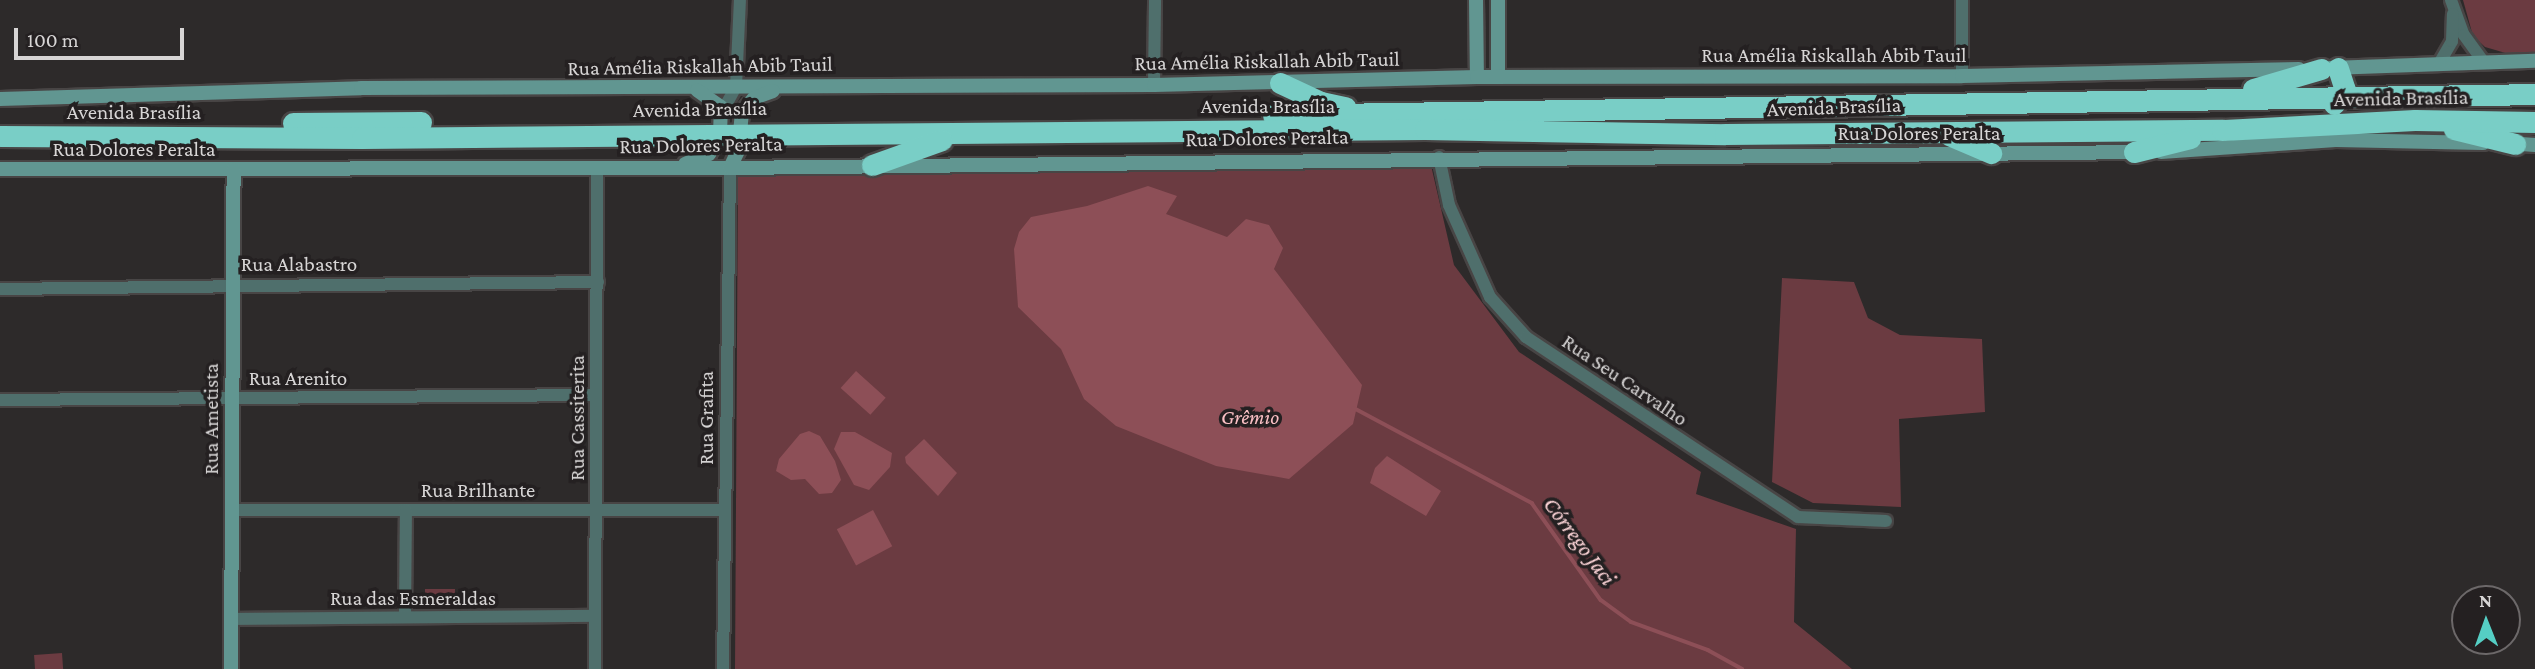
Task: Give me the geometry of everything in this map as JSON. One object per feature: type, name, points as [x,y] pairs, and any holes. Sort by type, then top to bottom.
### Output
[{"type":"highway","name":"Avenida Brasília","points":[[0,136],[730,128],[2152,101],[2337,79],[2461,96],[2535,94]]},
{"type":"highway","points":[[2152,101],[2337,79],[2330,107],[2259,126]]},
{"type":"highway","points":[[1280,83],[1321,102],[1406,114]]},
{"type":"highway","name":"Avenida Brasília","points":[[0,123],[1003,132],[1425,129],[1725,134],[1906,129],[2222,130],[2415,120],[2535,122]]},
{"type":"highway","points":[[2415,120],[2525,144]]},
{"type":"highway","points":[[1906,129],[1965,138],[1991,153]]},
{"type":"highway","points":[[2134,152],[2222,130]]},
{"type":"highway","points":[[872,165],[924,144],[1003,132]]},
{"type":"main road","points":[[1476,0],[1477,77]]},
{"type":"main road","points":[[1498,0],[1498,77]]},
{"type":"main road","name":"Rua Amélia Riskallah Abib Tauil","points":[[0,99],[361,89],[1154,85],[1477,77],[1962,76],[2337,79],[2440,62],[2535,61]]},
{"type":"main road","points":[[669,167],[709,154],[754,98],[791,86]]},
{"type":"main road","points":[[696,89],[718,102],[730,128],[748,156],[771,165]]},
{"type":"main road","points":[[730,128],[730,168]]},
{"type":"main road","name":"Rua Dolores Peralta","points":[[0,169],[730,168],[771,165],[1439,157],[2202,152],[2336,140],[2525,144]]},
{"type":"main road","name":"Rua Ametista","points":[[232,669],[234,170]]},
{"type":"street","points":[[730,128],[736,87],[740,0]]},
{"type":"street","points":[[1154,85],[1155,0]]},
{"type":"street","points":[[1962,0],[1962,76]]},
{"type":"street","points":[[2452,3],[2464,35],[2483,61]]},
{"type":"street","points":[[2440,62],[2452,41],[2452,3]]},
{"type":"street","name":"Rua Seu Carvalho","points":[[1439,157],[1449,205],[1490,297],[1526,337],[1798,517],[1886,520]]},
{"type":"street","name":"Rua Cassiterita","points":[[595,669],[597,167]]},
{"type":"street","name":"Rua Grafita","points":[[723,669],[730,168]]},
{"type":"street","name":"Rua Alabastro","points":[[0,289],[232,283],[598,282]]},
{"type":"street","name":"Rua Arenito","points":[[0,400],[596,395]]},
{"type":"street","name":"Rua Brilhante","points":[[232,510],[724,510]]},
{"type":"street","points":[[405,617],[406,510]]},
{"type":"street","name":"Rua das Esmeraldas","points":[[232,619],[595,616]]},
{"type":"green space","points":[[2463,0],[2535,0],[2535,53],[2509,54],[2485,47],[2473,36]]},
{"type":"green space","name":"Grêmio","points":[[1430,161],[1454,265],[1519,352],[1701,472],[1696,494],[1796,529],[1794,622],[1852,669],[735,669],[738,172]]},
{"type":"green space","points":[[1782,278],[1854,282],[1868,318],[1900,335],[1982,339],[1985,412],[1899,419],[1901,507],[1813,503],[1772,482]]},
{"type":"green space","points":[[425,589],[455,589],[455,603],[425,603]]},
{"type":"green space","points":[[62,653],[63,669],[35,669],[34,655]]},
{"type":"shaded area","points":[[1148,186],[1177,196],[1166,214],[1227,237],[1246,219],[1269,225],[1283,248],[1274,269],[1362,385],[1353,424],[1289,479],[1216,466],[1116,426],[1084,399],[1061,349],[1018,307],[1014,249],[1019,232],[1031,217],[1087,206]]},
{"type":"shaded area","points":[[856,371],[886,398],[870,415],[841,388]]},
{"type":"shaded area","points":[[809,431],[820,436],[835,461],[841,480],[832,493],[819,494],[805,479],[791,480],[776,471],[779,459],[800,434]]},
{"type":"shaded area","points":[[841,432],[855,432],[892,453],[890,467],[869,490],[854,485],[834,449]]},
{"type":"shaded area","points":[[924,439],[957,473],[938,496],[906,463],[905,457]]},
{"type":"shaded area","points":[[1387,456],[1441,491],[1426,516],[1370,483],[1375,468]]},
{"type":"shaded area","points":[[873,510],[892,546],[856,565],[837,529]]},
{"type":"waterway","name":"Córrego Jaci","points":[[1354,408],[1532,503],[1601,600],[1631,622],[1708,650],[1742,669]]}]
